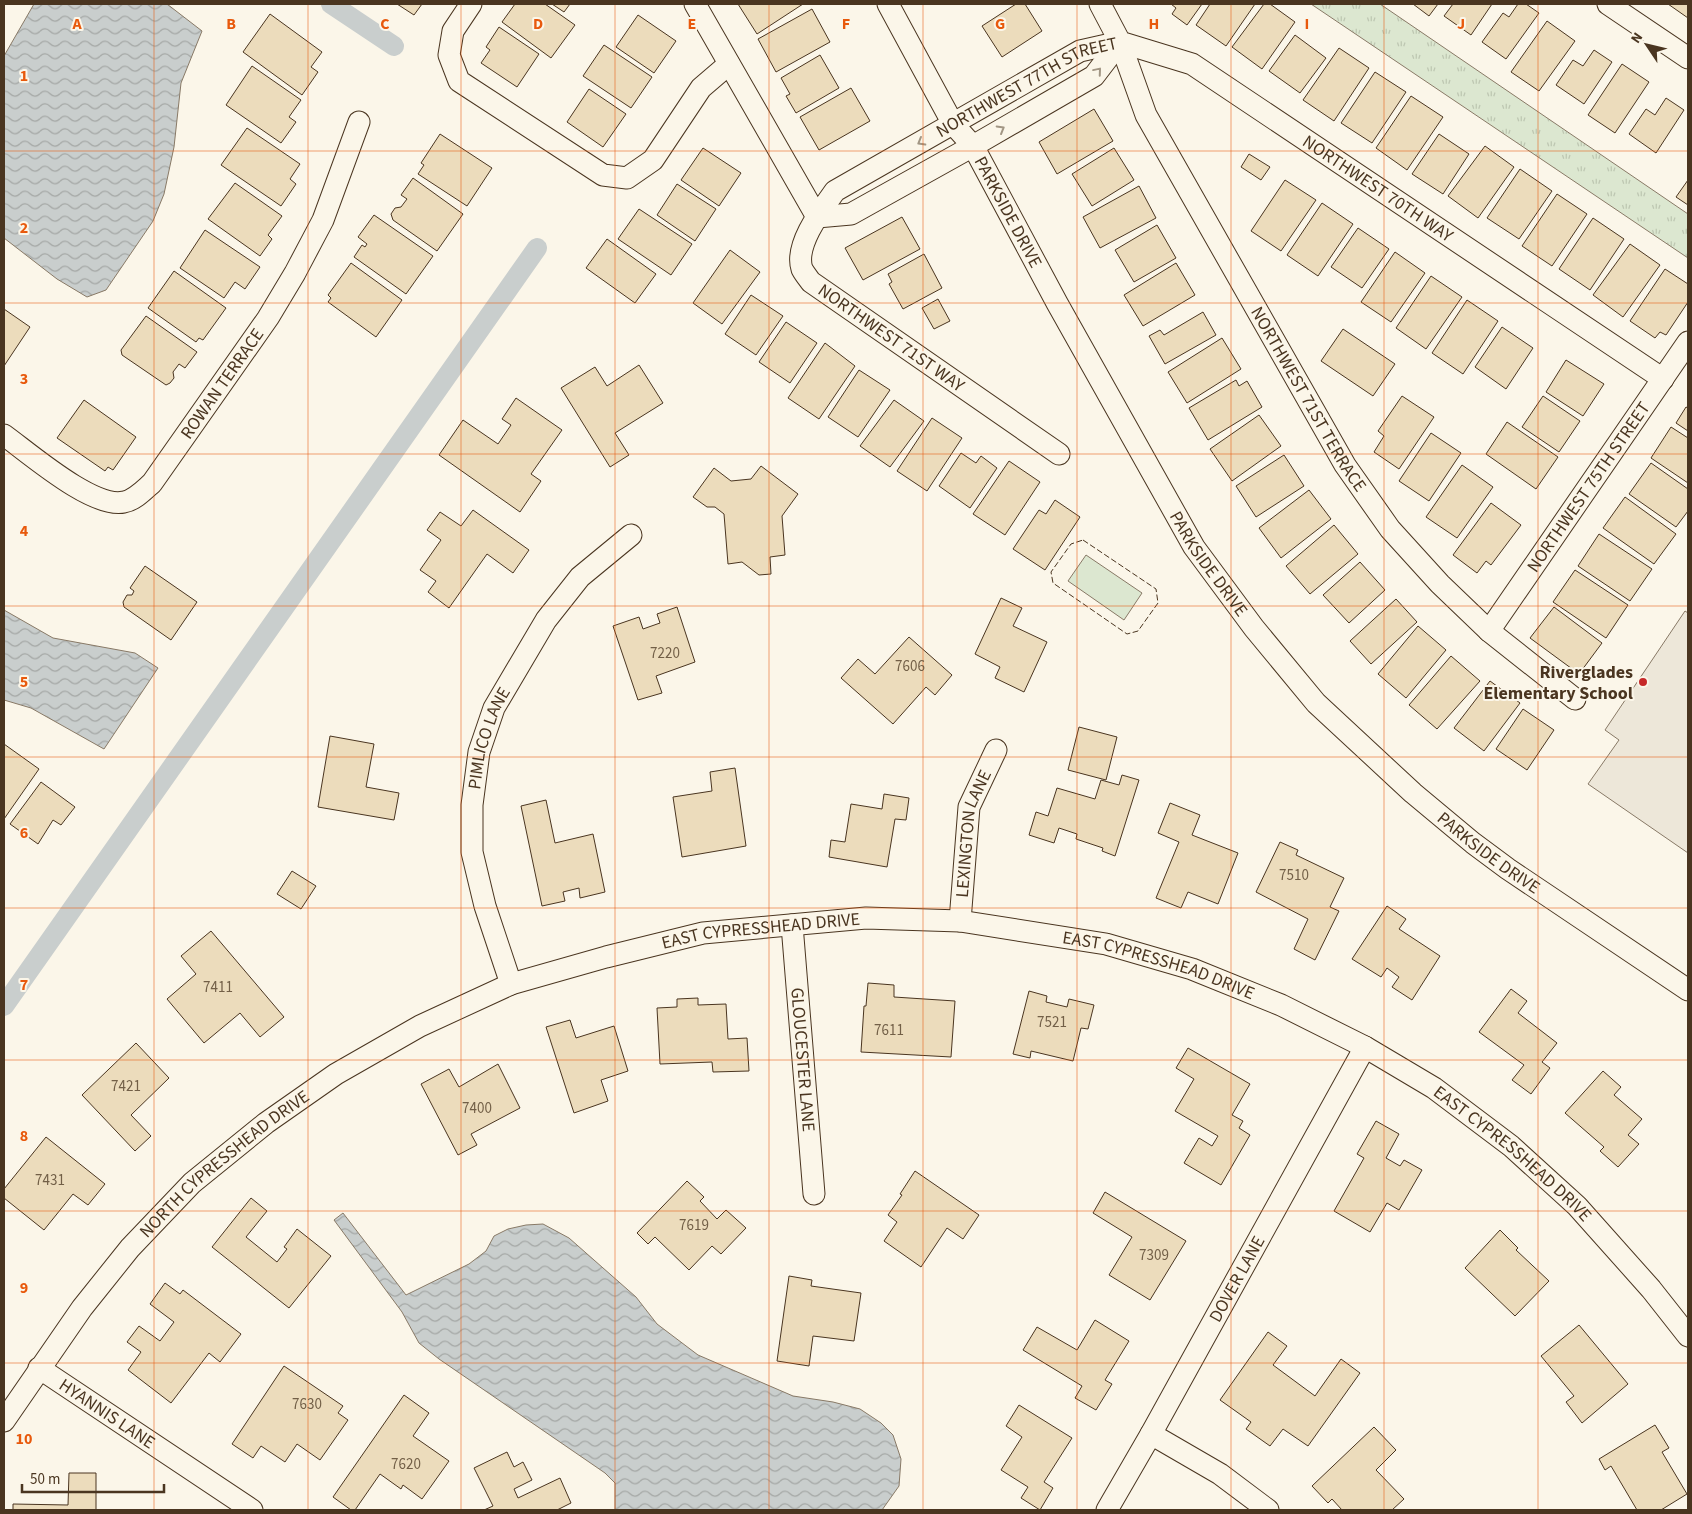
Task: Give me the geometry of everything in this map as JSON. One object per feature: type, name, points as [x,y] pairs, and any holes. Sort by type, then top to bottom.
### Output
[{"type":"street","points":[[471,4],[453,31],[451,39],[449,55],[459,81],[603,176],[627,178],[653,160],[701,88],[729,64]]},
{"type":"street","points":[[695,4],[817,217]]},
{"type":"street","name":"PARKSIDE DRIVE","points":[[888,4],[954,124],[973,146],[1057,304],[1194,547],[1254,628],[1316,703],[1413,793],[1473,843],[1508,869],[1688,990]]},
{"type":"street","points":[[1100,4],[1120,42]]},
{"type":"street","points":[[1608,4],[1688,58]]},
{"type":"street","name":"NORTHWEST 77TH STREET","points":[[817,217],[836,191],[1080,51],[1120,42]]},
{"type":"street","name":"NORTHWEST 77TH STREET","points":[[817,217],[851,214],[973,146],[1094,76],[1120,42]]},
{"type":"street","name":"NORTHWEST 70TH WAY","points":[[1120,42],[1192,64],[1663,379]]},
{"type":"street","name":"NORTHWEST 71ST TERRACE","points":[[1120,42],[1146,115],[1345,465],[1390,528],[1440,584],[1489,632],[1575,699]]},
{"type":"street","points":[[1055,66],[1068,91]]},
{"type":"street","name":"ROWAN TERRACE","points":[[4,435],[82,491],[105,502],[124,502],[138,496],[152,483],[268,318],[295,273],[323,220],[360,122]]},
{"type":"street","points":[[854,181],[868,205]]},
{"type":"street","name":"NORTHWEST 71ST WAY","points":[[817,217],[801,249],[802,268],[811,282],[1059,454]]},
{"type":"street","name":"NORTHWEST 75TH STREET","points":[[1489,632],[1688,342]]},
{"type":"street","name":"PIMLICO LANE","points":[[511,984],[485,906],[472,852],[472,805],[480,752],[494,708],[546,620],[580,578],[631,535]]},
{"type":"street","name":"LEXINGTON LANE","points":[[960,921],[969,807],[996,750]]},
{"type":"street","name":"EAST CYPRESSHEAD DRIVE","points":[[511,984],[606,957],[703,933],[866,918],[960,921],[1106,944],[1192,969],[1281,1005],[1365,1047],[1434,1088],[1511,1146],[1577,1206],[1651,1288],[1688,1336]]},
{"type":"street","name":"GLOUCESTER LANE","points":[[792,925],[814,1194]]},
{"type":"street","name":"NORTH CYPRESSHEAD DRIVE","points":[[4,1421],[82,1308],[130,1248],[192,1183],[252,1135],[336,1074],[420,1026],[511,984]]},
{"type":"street","name":"DOVER LANE","points":[[1107,1510],[1365,1047]]},
{"type":"street","name":"HYANNIS LANE","points":[[39,1368],[252,1510]]},
{"type":"street","points":[[1151,1434],[1220,1474],[1268,1510]]},
{"type":"green space","points":[[1311,4],[1380,4],[1688,214],[1688,258]]},
{"type":"green space","points":[[1086,555],[1142,593],[1124,620],[1068,581]]},
{"type":"shaded area","points":[[1685,611],[1688,613],[1688,853],[1588,784],[1619,740],[1605,730]]},
{"type":"water","points":[[34,4],[167,4],[202,31],[181,83],[174,147],[164,194],[153,221],[106,290],[87,297],[57,279],[4,238],[4,56]]},
{"type":"water","points":[[4,610],[53,638],[135,653],[158,668],[104,749],[31,708],[4,700]]},
{"type":"water","points":[[343,1213],[406,1295],[469,1264],[486,1251],[494,1236],[508,1229],[543,1224],[569,1238],[636,1297],[657,1324],[698,1355],[793,1396],[833,1402],[860,1409],[881,1423],[893,1435],[901,1459],[899,1486],[882,1510],[615,1510],[615,1483],[605,1473],[439,1359],[419,1343],[402,1312],[334,1220]]},
{"type":"building","points":[[397,4],[422,4],[414,15]]},
{"type":"building","points":[[515,4],[545,4],[575,25],[551,58],[502,22]]},
{"type":"building","points":[[552,4],[570,4],[564,12]]},
{"type":"building","points":[[738,4],[803,4],[757,34]]},
{"type":"building","points":[[1016,4],[1025,4],[1042,31],[1002,57],[982,26]]},
{"type":"building","points":[[1171,4],[1202,4],[1187,25],[1172,14],[1176,8]]},
{"type":"building","points":[[1210,4],[1255,4],[1226,46],[1196,25]]},
{"type":"building","points":[[1264,4],[1270,4],[1295,22],[1262,69],[1232,47]]},
{"type":"building","points":[[1413,4],[1438,4],[1429,16]]},
{"type":"building","points":[[1453,4],[1492,4],[1471,35],[1444,16]]},
{"type":"building","points":[[1518,4],[1526,4],[1539,13],[1506,59],[1482,42],[1503,13],[1509,17]]},
{"type":"building","points":[[1668,4],[1688,4],[1688,18]]},
{"type":"building","points":[[812,9],[830,42],[776,72],[758,39]]},
{"type":"building","points":[[270,14],[322,52],[311,67],[318,72],[302,95],[243,52]]},
{"type":"building","points":[[638,15],[676,41],[654,73],[616,47]]},
{"type":"building","points":[[1547,21],[1575,41],[1539,91],[1511,72]]},
{"type":"building","points":[[499,27],[539,54],[517,87],[481,63],[490,50],[486,47]]},
{"type":"building","points":[[1295,35],[1326,58],[1300,93],[1269,71]]},
{"type":"building","points":[[604,45],[652,77],[631,108],[583,76]]},
{"type":"building","points":[[1339,48],[1369,68],[1334,121],[1303,100]]},
{"type":"building","points":[[1594,50],[1612,62],[1584,104],[1556,85],[1573,60],[1583,66]]},
{"type":"building","points":[[820,55],[839,88],[796,113],[786,96],[790,94],[781,78]]},
{"type":"building","points":[[1622,64],[1649,82],[1615,133],[1588,115]]},
{"type":"building","points":[[252,66],[301,100],[289,117],[296,122],[281,143],[226,105]]},
{"type":"building","points":[[1375,72],[1406,92],[1372,143],[1341,123]]},
{"type":"building","points":[[851,88],[870,121],[819,150],[800,117]]},
{"type":"building","points":[[589,89],[626,114],[603,147],[567,122]]},
{"type":"building","points":[[1411,96],[1443,117],[1407,170],[1376,148]]},
{"type":"building","points":[[1666,98],[1684,110],[1656,153],[1629,134],[1646,109],[1655,115]]},
{"type":"building","points":[[1094,109],[1113,141],[1057,174],[1039,142]]},
{"type":"building","points":[[247,128],[300,164],[290,179],[296,184],[281,206],[221,165]]},
{"type":"building","points":[[440,134],[492,168],[467,206],[418,174],[424,165],[421,163]]},
{"type":"building","points":[[1439,134],[1469,154],[1443,194],[1412,174]]},
{"type":"building","points":[[1485,146],[1514,167],[1478,218],[1448,196]]},
{"type":"building","points":[[703,148],[741,173],[719,206],[681,180]]},
{"type":"building","points":[[1114,148],[1134,180],[1092,206],[1072,174]]},
{"type":"building","points":[[1249,154],[1270,167],[1261,180],[1241,167]]},
{"type":"building","points":[[1520,169],[1552,191],[1519,239],[1487,218]]},
{"type":"building","points":[[413,178],[463,214],[437,251],[393,220],[391,214],[395,208],[401,207],[407,199],[401,195]]},
{"type":"building","points":[[1285,180],[1316,200],[1281,251],[1251,231]]},
{"type":"building","points":[[1688,180],[1688,205],[1676,197]]},
{"type":"building","points":[[235,183],[282,216],[268,235],[272,239],[260,256],[208,219]]},
{"type":"building","points":[[677,184],[716,209],[695,241],[657,215]]},
{"type":"building","points":[[1139,186],[1156,218],[1100,248],[1083,217]]},
{"type":"building","points":[[1557,194],[1587,214],[1552,266],[1522,246]]},
{"type":"building","points":[[1322,203],[1353,224],[1318,276],[1287,255]]},
{"type":"building","points":[[639,209],[692,244],[671,275],[618,239]]},
{"type":"building","points":[[374,215],[433,256],[406,294],[354,257],[362,245],[365,247],[367,244],[358,237]]},
{"type":"building","points":[[902,217],[920,249],[863,280],[845,248]]},
{"type":"building","points":[[1593,218],[1624,239],[1590,290],[1559,269]]},
{"type":"building","points":[[1157,225],[1176,258],[1134,282],[1115,250]]},
{"type":"building","points":[[1358,228],[1389,249],[1362,288],[1331,267]]},
{"type":"building","points":[[205,230],[260,267],[245,289],[235,282],[224,298],[180,268]]},
{"type":"building","points":[[607,239],[656,274],[635,303],[586,268]]},
{"type":"building","points":[[1630,244],[1660,265],[1623,317],[1593,295]]},
{"type":"building","points":[[730,250],[760,272],[722,324],[693,303]]},
{"type":"building","points":[[1395,252],[1425,273],[1391,322],[1361,302]]},
{"type":"building","points":[[924,254],[942,288],[903,309],[889,284],[892,282],[888,274]]},
{"type":"building","points":[[351,263],[402,300],[376,337],[328,302],[331,298],[328,295]]},
{"type":"building","points":[[1176,263],[1195,295],[1143,326],[1124,295]]},
{"type":"building","points":[[1665,269],[1688,284],[1688,302],[1666,335],[1660,332],[1655,338],[1630,321]]},
{"type":"building","points":[[174,271],[226,308],[203,340],[199,338],[196,342],[148,308]]},
{"type":"building","points":[[1431,276],[1462,297],[1426,349],[1396,328]]},
{"type":"building","points":[[751,295],[783,316],[756,355],[725,334]]},
{"type":"building","points":[[938,299],[950,321],[934,329],[922,308]]},
{"type":"building","points":[[1467,300],[1498,321],[1463,374],[1432,353]]},
{"type":"building","points":[[4,309],[30,327],[4,366]]},
{"type":"building","points":[[1203,312],[1216,335],[1165,364],[1149,336],[1160,330],[1164,335]]},
{"type":"building","points":[[146,316],[197,352],[185,368],[179,364],[173,372],[174,378],[166,385],[122,355],[121,350]]},
{"type":"building","points":[[786,322],[817,343],[790,383],[759,362]]},
{"type":"building","points":[[1502,327],[1533,348],[1506,389],[1475,367]]},
{"type":"building","points":[[1343,329],[1395,364],[1373,396],[1321,361]]},
{"type":"building","points":[[1222,338],[1241,369],[1187,403],[1168,372]]},
{"type":"building","points":[[825,343],[855,366],[819,419],[788,398]]},
{"type":"building","points":[[1566,360],[1604,384],[1583,416],[1546,392]]},
{"type":"building","points":[[639,365],[663,403],[615,433],[629,455],[610,467],[561,388],[595,367],[607,386]]},
{"type":"building","points":[[859,370],[890,390],[858,437],[828,417]]},
{"type":"building","points":[[1236,380],[1239,386],[1247,381],[1262,407],[1208,440],[1189,408]]},
{"type":"building","points":[[1402,396],[1434,417],[1399,469],[1374,452],[1384,436],[1378,431]]},
{"type":"building","points":[[1543,396],[1580,421],[1559,452],[1522,427]]},
{"type":"building","points":[[516,398],[562,430],[531,474],[541,481],[520,512],[439,455],[463,420],[498,444],[511,425],[502,419]]},
{"type":"building","points":[[84,400],[136,437],[113,470],[108,467],[105,471],[57,438]]},
{"type":"building","points":[[894,400],[924,421],[890,467],[860,446]]},
{"type":"building","points":[[1686,407],[1688,408],[1688,431],[1676,423]]},
{"type":"building","points":[[1259,415],[1281,446],[1232,481],[1210,449]]},
{"type":"building","points":[[932,418],[962,438],[927,491],[897,471]]},
{"type":"building","points":[[1507,422],[1558,457],[1536,489],[1486,454]]},
{"type":"building","points":[[1671,427],[1688,438],[1688,483],[1651,458]]},
{"type":"building","points":[[1431,433],[1461,453],[1429,501],[1399,481]]},
{"type":"building","points":[[961,453],[976,463],[981,456],[997,468],[970,508],[939,486]]},
{"type":"building","points":[[1284,455],[1304,486],[1256,517],[1236,486]]},
{"type":"building","points":[[1009,461],[1040,482],[1005,535],[973,514]]},
{"type":"building","points":[[1651,463],[1688,489],[1688,511],[1676,527],[1629,494]]},
{"type":"building","points":[[1462,465],[1493,487],[1457,538],[1426,517]]},
{"type":"building","points":[[761,466],[798,494],[782,516],[785,555],[770,557],[771,574],[759,575],[742,562],[728,564],[724,514],[715,507],[707,507],[693,497],[714,468],[731,481],[751,479]]},
{"type":"building","points":[[1309,490],[1331,519],[1281,558],[1259,528]]},
{"type":"building","points":[[1625,497],[1676,534],[1654,564],[1603,528]]},
{"type":"building","points":[[1055,500],[1080,517],[1045,570],[1013,549],[1039,510],[1046,514]]},
{"type":"building","points":[[1491,503],[1521,525],[1491,565],[1486,561],[1477,573],[1453,555]]},
{"type":"building","points":[[473,510],[529,550],[513,573],[487,554],[449,608],[428,592],[436,581],[420,570],[441,540],[427,530],[440,512],[461,526]]},
{"type":"building","points":[[1334,525],[1358,554],[1310,594],[1286,566]]},
{"type":"building","points":[[1599,534],[1652,569],[1630,601],[1578,566]]},
{"type":"building","points":[[1360,562],[1385,590],[1349,623],[1323,595]]},
{"type":"building","points":[[145,566],[197,602],[171,640],[124,607],[123,602],[127,595],[132,595],[134,591],[130,588]]},
{"type":"building","points":[[1575,570],[1628,605],[1606,638],[1553,602]]},
{"type":"building","points":[[1001,598],[1022,608],[1013,626],[1047,642],[1024,692],[995,678],[1000,667],[975,654]]},
{"type":"building","points":[[1396,599],[1417,622],[1371,664],[1350,641]]},
{"type":"building","points":[[677,607],[695,662],[656,676],[662,693],[638,700],[613,626],[639,617],[643,629],[660,623],[657,614]]},
{"type":"building","points":[[1554,607],[1602,643],[1579,674],[1530,638]]},
{"type":"building","points":[[1418,626],[1446,650],[1406,698],[1378,674]]},
{"type":"building","points":[[909,637],[952,675],[935,695],[926,687],[893,724],[841,678],[858,659],[875,674]]},
{"type":"building","points":[[1451,656],[1480,681],[1437,729],[1409,705]]},
{"type":"building","points":[[1490,681],[1520,703],[1484,751],[1454,728]]},
{"type":"building","points":[[1523,709],[1554,730],[1527,770],[1496,749]]},
{"type":"building","points":[[1079,727],[1117,737],[1106,780],[1068,770]]},
{"type":"building","points":[[330,736],[374,744],[366,787],[399,793],[394,820],[318,807]]},
{"type":"building","points":[[4,744],[39,769],[4,819]]},
{"type":"building","points":[[735,768],[746,846],[682,857],[673,797],[712,791],[710,772]]},
{"type":"building","points":[[1122,775],[1139,780],[1115,856],[1102,851],[1103,848],[1076,839],[1077,834],[1059,828],[1054,843],[1029,835],[1036,812],[1048,816],[1057,788],[1095,799],[1101,780],[1119,785]]},
{"type":"building","points":[[41,782],[75,807],[61,825],[53,820],[38,844],[10,824]]},
{"type":"building","points":[[884,794],[909,798],[906,820],[895,819],[887,867],[829,857],[831,840],[845,842],[851,804],[882,809]]},
{"type":"building","points":[[546,800],[555,843],[593,834],[605,892],[580,898],[579,888],[563,892],[565,901],[542,906],[521,806]]},
{"type":"building","points":[[1170,803],[1200,815],[1192,835],[1238,853],[1218,904],[1188,892],[1181,908],[1156,898],[1179,842],[1158,833]]},
{"type":"building","points":[[1280,842],[1298,850],[1296,855],[1344,878],[1330,907],[1339,911],[1315,960],[1294,949],[1308,919],[1256,892]]},
{"type":"building","points":[[292,871],[316,886],[301,909],[277,894]]},
{"type":"building","points":[[1387,906],[1406,919],[1399,929],[1440,956],[1412,1000],[1392,987],[1399,977],[1387,968],[1381,977],[1352,959]]},
{"type":"building","points":[[211,931],[284,1017],[260,1037],[240,1013],[204,1043],[167,999],[196,974],[181,956]]},
{"type":"building","points":[[868,983],[894,985],[894,997],[955,1001],[951,1057],[861,1052],[864,1006],[866,1006]]},
{"type":"building","points":[[1511,989],[1527,1001],[1518,1013],[1557,1043],[1542,1062],[1550,1068],[1531,1094],[1512,1080],[1524,1065],[1479,1032]]},
{"type":"building","points":[[1029,991],[1047,996],[1046,1002],[1067,1007],[1069,999],[1094,1005],[1088,1029],[1081,1028],[1073,1061],[1031,1051],[1030,1058],[1013,1054]]},
{"type":"building","points":[[698,998],[698,1005],[726,1004],[728,1039],[747,1038],[749,1071],[713,1072],[712,1062],[660,1064],[657,1008],[677,1007],[677,999]]},
{"type":"building","points":[[570,1020],[576,1038],[614,1026],[628,1071],[601,1080],[608,1101],[574,1113],[546,1027]]},
{"type":"building","points":[[136,1043],[169,1078],[131,1115],[151,1136],[135,1151],[82,1095]]},
{"type":"building","points":[[1188,1048],[1250,1084],[1232,1115],[1243,1121],[1239,1128],[1250,1135],[1221,1185],[1184,1163],[1199,1138],[1212,1146],[1218,1136],[1175,1111],[1194,1079],[1176,1068]]},
{"type":"building","points":[[498,1064],[520,1108],[471,1134],[477,1145],[458,1155],[421,1084],[449,1069],[459,1087]]},
{"type":"building","points":[[1603,1071],[1621,1087],[1614,1095],[1642,1119],[1628,1135],[1639,1144],[1618,1167],[1600,1151],[1604,1147],[1565,1113]]},
{"type":"building","points":[[1376,1121],[1399,1134],[1386,1158],[1400,1166],[1404,1160],[1422,1170],[1399,1210],[1387,1203],[1370,1232],[1334,1211],[1364,1158],[1357,1154]]},
{"type":"building","points":[[46,1137],[105,1184],[88,1205],[73,1194],[44,1230],[4,1198],[4,1189]]},
{"type":"building","points":[[915,1171],[979,1215],[963,1239],[947,1228],[921,1267],[884,1241],[897,1222],[888,1215]]},
{"type":"building","points":[[687,1181],[704,1197],[700,1201],[717,1219],[726,1210],[746,1228],[721,1254],[712,1246],[689,1270],[655,1237],[648,1244],[637,1233]]},
{"type":"building","points":[[1105,1192],[1186,1241],[1150,1300],[1109,1275],[1132,1237],[1093,1213]]},
{"type":"building","points":[[251,1198],[267,1211],[246,1237],[277,1262],[287,1249],[284,1247],[297,1229],[331,1256],[289,1308],[212,1247]]},
{"type":"building","points":[[1500,1230],[1518,1248],[1516,1250],[1549,1281],[1515,1316],[1465,1268]]},
{"type":"building","points":[[789,1276],[812,1280],[811,1286],[861,1293],[854,1341],[813,1336],[809,1366],[777,1361]]},
{"type":"building","points":[[165,1283],[180,1294],[183,1290],[241,1334],[220,1362],[209,1353],[171,1403],[128,1370],[141,1352],[127,1342],[139,1326],[160,1341],[174,1322],[150,1304]]},
{"type":"building","points":[[1095,1320],[1129,1341],[1105,1380],[1112,1384],[1096,1410],[1075,1398],[1082,1386],[1023,1350],[1037,1327],[1077,1350]]},
{"type":"building","points":[[1579,1325],[1628,1384],[1582,1423],[1566,1402],[1574,1396],[1541,1356]]},
{"type":"building","points":[[1268,1332],[1287,1346],[1273,1365],[1315,1396],[1341,1359],[1360,1373],[1308,1446],[1283,1429],[1270,1446],[1246,1429],[1251,1422],[1220,1400]]},
{"type":"building","points":[[284,1366],[343,1406],[338,1413],[348,1420],[320,1460],[297,1444],[285,1462],[261,1446],[253,1458],[232,1444]]},
{"type":"building","points":[[404,1395],[429,1413],[413,1436],[449,1461],[422,1499],[403,1485],[401,1489],[380,1474],[355,1510],[351,1510],[333,1497]]},
{"type":"building","points":[[1019,1405],[1072,1438],[1044,1482],[1053,1488],[1040,1510],[1021,1498],[1028,1487],[1001,1470],[1022,1437],[1006,1426]]},
{"type":"building","points":[[1655,1425],[1669,1448],[1662,1452],[1687,1494],[1661,1510],[1637,1510],[1611,1466],[1605,1470],[1599,1459]]},
{"type":"building","points":[[1374,1427],[1396,1450],[1376,1470],[1404,1499],[1392,1510],[1342,1510],[1332,1499],[1328,1503],[1312,1486]]},
{"type":"building","points":[[507,1452],[514,1467],[523,1462],[532,1480],[514,1489],[518,1498],[560,1478],[571,1503],[557,1510],[484,1510],[493,1506],[474,1468]]},
{"type":"building","points":[[69,1473],[96,1473],[96,1510],[13,1510],[13,1504],[68,1505]]},
{"type":"waterway","points":[[331,4],[394,46]]},
{"type":"waterway","points":[[4,1006],[537,248]]},
{"type":"fence","points":[[1083,540],[1156,589],[1158,603],[1138,631],[1127,634],[1053,583],[1051,572],[1071,544],[1083,540]]},
{"type":"place","name":"Riverglades Elementary School","points":[[1643,682]]}]
